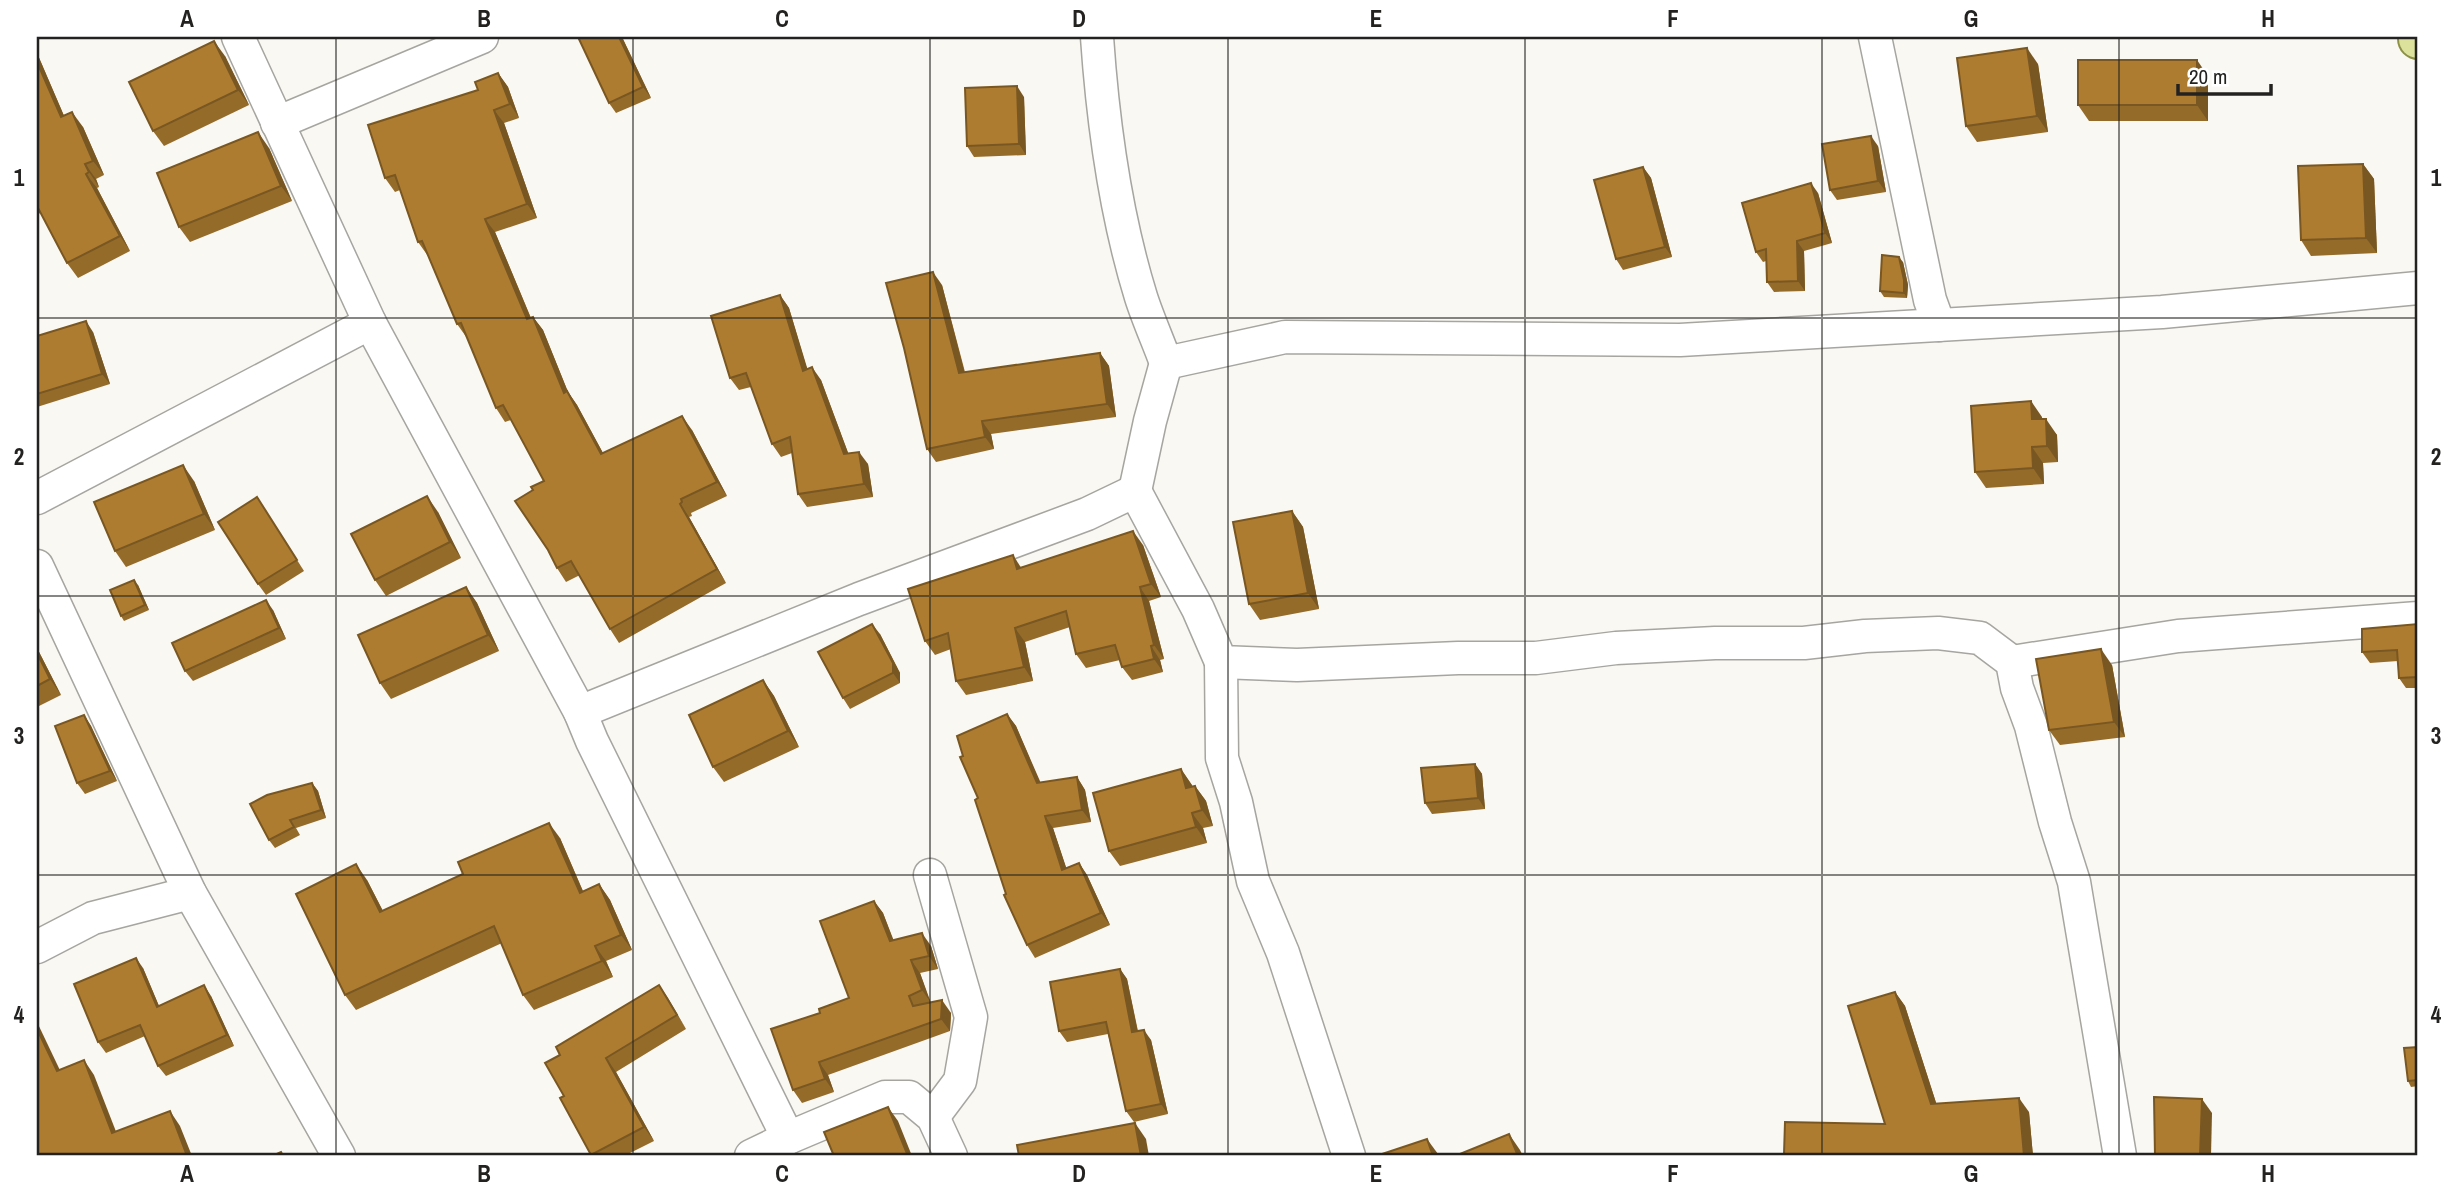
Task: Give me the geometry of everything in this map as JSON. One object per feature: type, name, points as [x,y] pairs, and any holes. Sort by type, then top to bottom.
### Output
[{"type":"street","points":[[239,37],[370,323],[580,712],[788,1138]]},
{"type":"street","points":[[277,123],[482,37]]},
{"type":"street","points":[[1097,37],[1103,116],[1129,254],[1142,299],[1166,363],[1135,491],[1198,609],[1221,662],[1222,758],[1236,803],[1253,881],[1283,953],[1349,1156]]},
{"type":"street","points":[[1875,37],[1930,300],[1939,325]]},
{"type":"street","points":[[1166,363],[1285,337],[1680,340],[2162,312],[2418,288]]},
{"type":"street","points":[[37,498],[370,323]]},
{"type":"street","points":[[580,712],[859,598],[1087,514],[1135,491]]},
{"type":"street","points":[[37,566],[190,893],[339,1156]]},
{"type":"street","points":[[2012,662],[2178,636],[2418,618]]},
{"type":"street","points":[[1221,662],[1297,665],[1458,658],[1536,658],[1616,648],[1715,643],[1804,643],[1865,636],[1938,634],[1980,638],[2012,662],[2017,688],[2031,726],[2054,822],[2074,882],[2120,1156]]},
{"type":"street","points":[[930,875],[971,1017],[960,1081],[933,1117]]},
{"type":"street","points":[[37,947],[93,918],[190,893]]},
{"type":"street","points":[[751,1156],[886,1097],[908,1097],[933,1117],[951,1156]]},
{"type":"building","points":[[578,37],[619,37],[643,87],[609,103]]},
{"type":"building","points":[[214,41],[238,90],[153,131],[129,82]]},
{"type":"building","points":[[2027,48],[2037,116],[1966,126],[1957,58]]},
{"type":"building","points":[[2078,60],[2197,60],[2197,105],[2078,105]]},
{"type":"building","points":[[37,62],[61,117],[72,112],[93,161],[85,164],[89,172],[86,174],[120,236],[67,263],[37,206]]},
{"type":"building","points":[[498,73],[510,104],[494,110],[527,204],[485,219],[527,319],[533,317],[564,393],[567,391],[601,454],[682,416],[717,482],[681,499],[680,504],[717,569],[610,629],[571,561],[557,568],[515,501],[533,490],[531,487],[544,481],[503,405],[496,408],[461,323],[457,324],[422,241],[418,242],[395,175],[385,178],[368,125],[478,90],[475,82]]},
{"type":"building","points":[[1017,86],[1019,144],[967,146],[965,88]]},
{"type":"building","points":[[258,132],[281,186],[179,227],[157,173]]},
{"type":"building","points":[[1871,136],[1878,181],[1830,190],[1822,144]]},
{"type":"building","points":[[2363,164],[2366,238],[2301,240],[2298,166]]},
{"type":"building","points":[[1643,167],[1665,247],[1616,259],[1594,180]]},
{"type":"building","points":[[1811,183],[1825,233],[1797,241],[1798,281],[1767,282],[1766,249],[1756,252],[1742,203]]},
{"type":"building","points":[[1882,255],[1899,257],[1904,293],[1880,291]]},
{"type":"building","points":[[933,272],[959,373],[1100,353],[1107,404],[982,421],[985,437],[927,449],[886,283]]},
{"type":"building","points":[[780,295],[803,371],[812,367],[844,454],[859,452],[864,484],[798,494],[790,437],[772,444],[746,373],[730,378],[711,316]]},
{"type":"building","points":[[86,321],[102,374],[37,394],[37,336]]},
{"type":"building","points":[[2031,401],[2032,419],[2046,419],[2047,446],[2032,447],[2033,468],[1975,472],[1971,406]]},
{"type":"building","points":[[183,465],[204,514],[115,551],[94,502]]},
{"type":"building","points":[[427,496],[450,542],[375,580],[351,534]]},
{"type":"building","points":[[257,497],[297,560],[258,584],[218,522]]},
{"type":"building","points":[[1292,511],[1308,593],[1249,604],[1233,522]]},
{"type":"building","points":[[1133,531],[1151,584],[1140,587],[1154,645],[1151,646],[1154,659],[1122,667],[1115,645],[1076,654],[1066,611],[1015,628],[1024,667],[956,681],[948,633],[925,641],[908,589],[1013,555],[1017,569]]},
{"type":"building","points":[[134,580],[145,605],[121,616],[110,590]]},
{"type":"building","points":[[466,587],[488,635],[380,683],[358,635]]},
{"type":"building","points":[[266,600],[279,628],[185,671],[172,643]]},
{"type":"building","points":[[872,624],[893,663],[893,673],[843,698],[818,652]]},
{"type":"building","points":[[2418,624],[2418,677],[2399,678],[2397,650],[2362,652],[2362,629]]},
{"type":"building","points":[[2101,649],[2114,722],[2049,730],[2036,659]]},
{"type":"building","points":[[37,653],[50,679],[37,686]]},
{"type":"building","points":[[763,680],[788,731],[713,767],[689,715]]},
{"type":"building","points":[[1007,714],[1037,783],[1077,777],[1082,810],[1045,816],[1062,870],[1079,863],[1101,913],[1027,945],[1004,895],[1006,894],[975,800],[978,798],[960,757],[963,756],[957,736]]},
{"type":"building","points":[[84,715],[110,771],[77,783],[55,726]]},
{"type":"building","points":[[1475,764],[1478,798],[1425,803],[1421,768]]},
{"type":"building","points":[[1181,769],[1186,788],[1195,786],[1202,810],[1192,813],[1196,827],[1109,851],[1093,793]]},
{"type":"building","points":[[312,783],[321,810],[290,820],[294,827],[269,840],[250,804],[267,795]]},
{"type":"building","points":[[549,823],[580,893],[599,884],[621,935],[595,946],[602,961],[523,995],[494,926],[345,995],[296,894],[356,864],[380,912],[463,874],[458,862]]},
{"type":"building","points":[[874,901],[890,941],[922,933],[929,956],[911,960],[922,990],[909,996],[913,1006],[942,1000],[941,1019],[819,1062],[825,1079],[793,1090],[771,1029],[820,1013],[819,1009],[849,998],[820,921]]},
{"type":"building","points":[[136,958],[157,1007],[204,985],[227,1035],[158,1066],[140,1025],[98,1042],[74,984]]},
{"type":"building","points":[[1120,969],[1132,1032],[1144,1030],[1161,1104],[1126,1111],[1106,1022],[1059,1031],[1050,982]]},
{"type":"building","points":[[659,985],[677,1015],[606,1058],[644,1127],[591,1155],[560,1098],[564,1096],[545,1063],[560,1055],[556,1047]]},
{"type":"building","points":[[1895,992],[1931,1104],[2019,1098],[2024,1156],[1784,1154],[1785,1122],[1885,1124],[1848,1006]]},
{"type":"building","points":[[37,1029],[57,1071],[84,1060],[112,1133],[170,1111],[187,1156],[37,1156]]},
{"type":"building","points":[[2418,1047],[2418,1080],[2408,1081],[2404,1048]]},
{"type":"building","points":[[2154,1097],[2202,1099],[2200,1156],[2155,1156]]},
{"type":"building","points":[[888,1107],[908,1156],[834,1156],[824,1132]]},
{"type":"building","points":[[1135,1123],[1141,1156],[1019,1156],[1017,1145]]},
{"type":"building","points":[[1509,1134],[1518,1156],[1455,1156]]},
{"type":"building","points":[[1427,1139],[1433,1156],[1382,1156],[1382,1154]]}]
